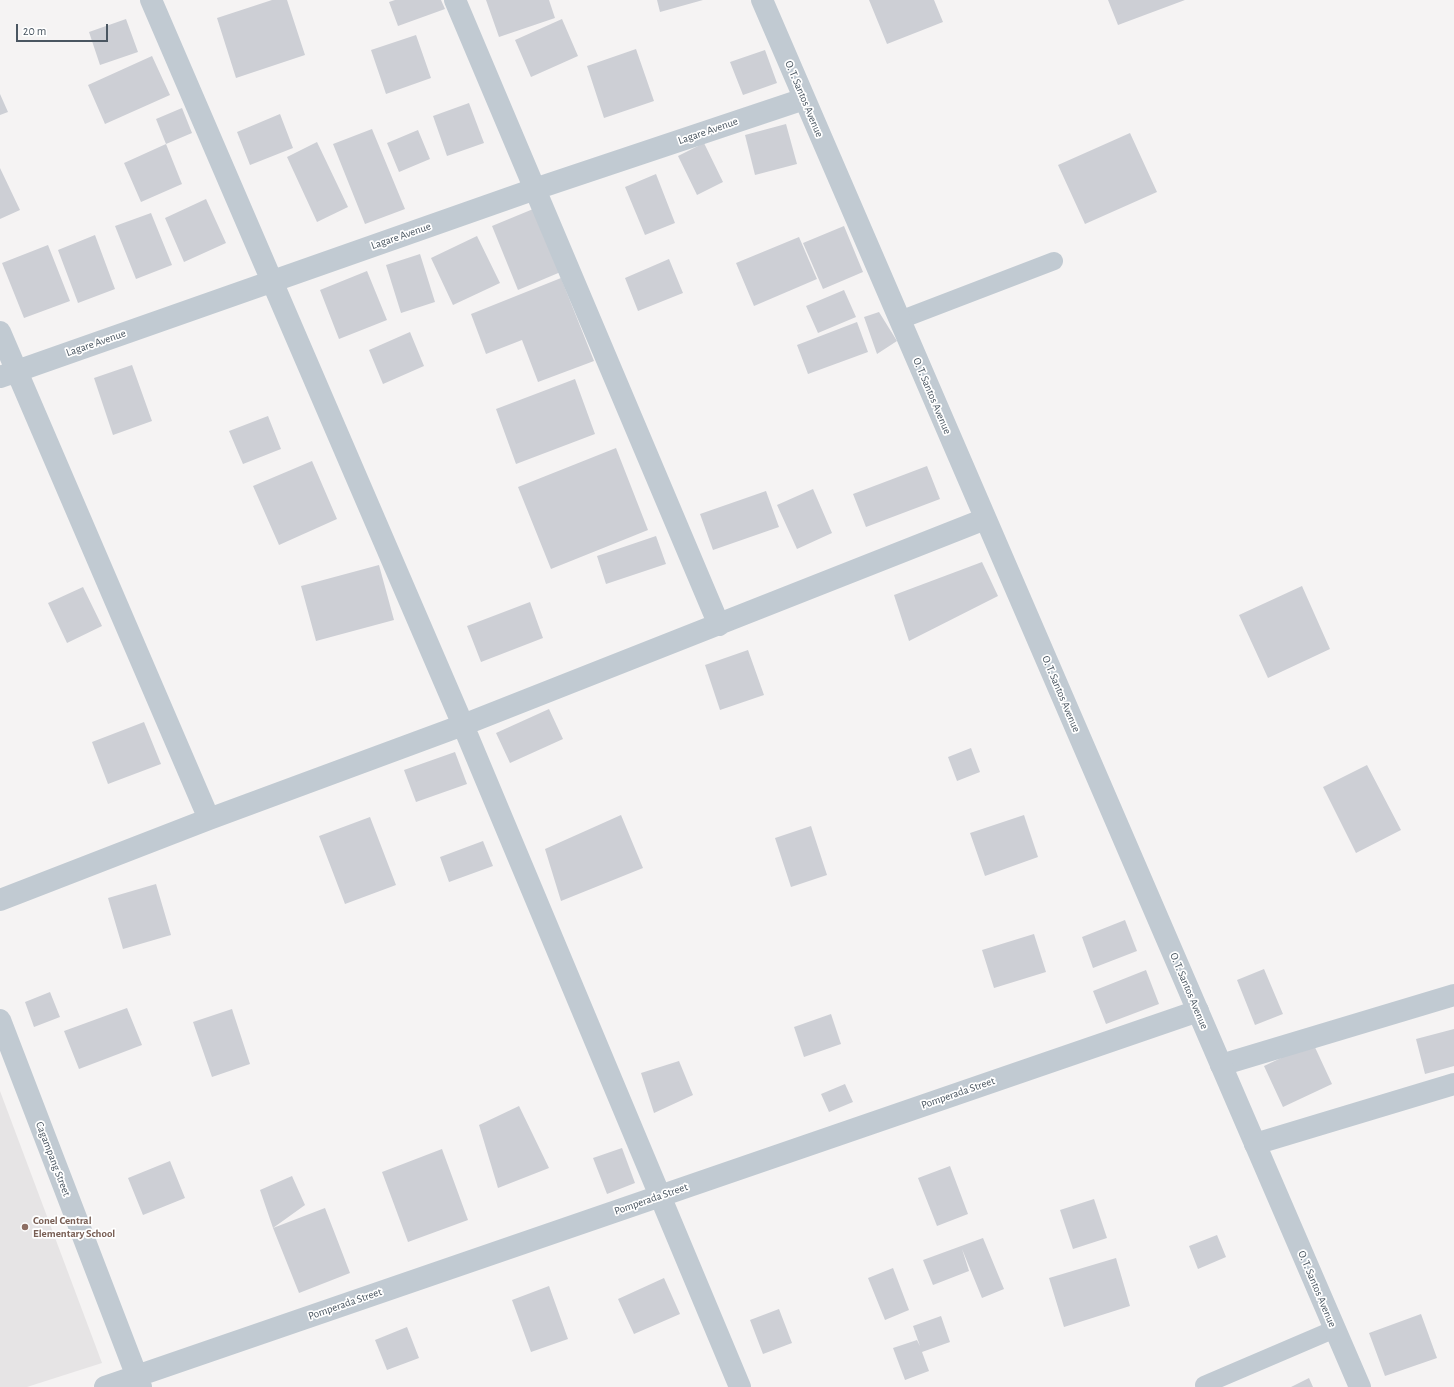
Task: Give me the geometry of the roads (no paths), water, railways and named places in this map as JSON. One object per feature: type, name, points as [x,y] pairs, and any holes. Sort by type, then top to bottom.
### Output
[{"type":"street","points":[[151,0],[463,725],[740,1387]]},
{"type":"street","points":[[456,0],[719,625]]},
{"type":"street","name":"O. T. Santos Avenue","points":[[762,0],[1360,1387]]},
{"type":"street","name":"Lagare Avenue","points":[[8,374],[535,189],[804,99]]},
{"type":"street","points":[[0,332],[8,374],[209,819]]},
{"type":"street","points":[[0,900],[209,819],[463,725],[985,519]]},
{"type":"street","points":[[1221,1065],[1454,995]]},
{"type":"street","name":"Pomperada Street","points":[[105,1387],[139,1381],[660,1196],[1198,1011]]},
{"type":"street","name":"Cagampang Street","points":[[0,1020],[139,1381]]},
{"type":"street","points":[[1255,1144],[1454,1084]]},
{"type":"lane","points":[[900,320],[1054,261]]},
{"type":"lane","points":[[1204,1385],[1335,1329]]},
{"type":"place","name":"Conel Central Elementary School","points":[[25,1227]]}]
